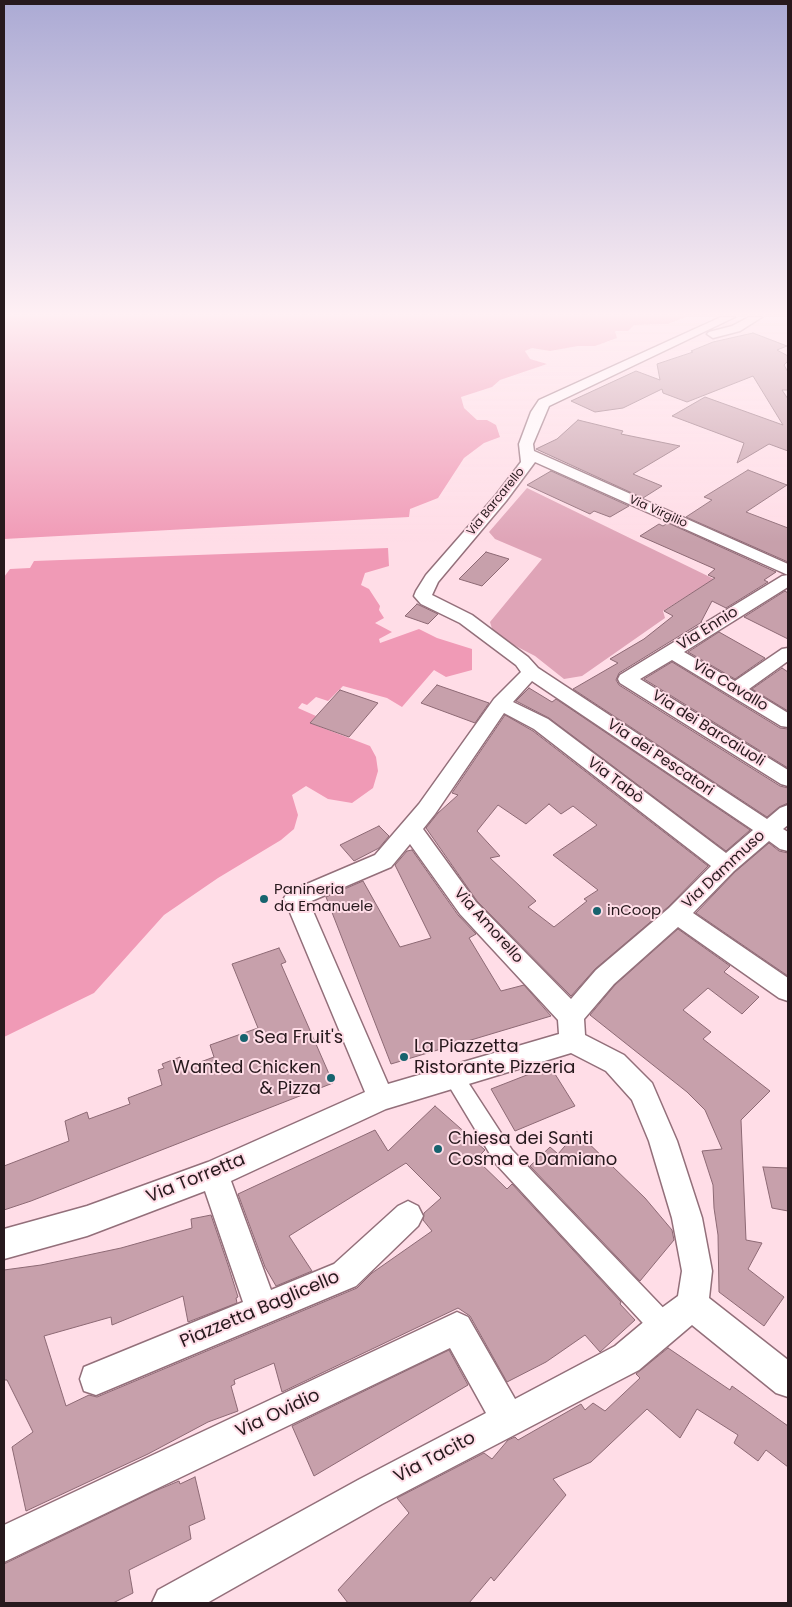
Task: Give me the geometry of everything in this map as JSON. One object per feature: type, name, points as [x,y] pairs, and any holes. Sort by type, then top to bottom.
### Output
[{"type":"street","name":"Via Barcarello","points":[[531,672],[522,661],[466,619],[427,600],[424,596],[424,591],[435,574],[522,472],[528,462],[525,446],[540,407],[548,400],[565,392]]},
{"type":"street","name":"Via Virgilio","points":[[528,454],[788,570]]},
{"type":"street","name":"Via Ennio","points":[[627,679],[788,580]]},
{"type":"street","name":"Via Cavallo","points":[[672,652],[788,721]]},
{"type":"street","points":[[735,690],[788,653]]},
{"type":"street","points":[[381,1098],[296,898],[383,861],[411,829],[501,703],[531,672]]},
{"type":"street","name":"Via dei Pescatori","points":[[531,672],[788,843]]},
{"type":"street","name":"Via dei Barcaiuoli","points":[[627,679],[788,780]]},
{"type":"street","name":"Via Tabò","points":[[501,703],[541,724],[726,865]]},
{"type":"street","name":"Via Dammuso","points":[[572,1029],[605,977],[677,914],[726,865],[788,813]]},
{"type":"street","name":"Via Amorello","points":[[411,829],[468,908],[572,1029],[615,1063],[642,1092],[663,1141],[687,1218],[697,1271],[692,1306]]},
{"type":"street","points":[[677,914],[788,991]]},
{"type":"street","name":"Via Torretta","points":[[4,1244],[87,1221],[214,1174],[381,1098],[453,1076],[572,1029]]},
{"type":"street","points":[[453,1076],[504,1157],[663,1326]]},
{"type":"street","points":[[214,1174],[262,1310]]},
{"type":"street","name":"Piazzetta Baglicello","points":[[96,1379],[344,1275],[408,1216]]},
{"type":"street","points":[[692,1306],[788,1381]]},
{"type":"street","name":"Via Tacito","points":[[172,1603],[370,1492],[628,1358],[663,1326],[692,1306]]},
{"type":"street","name":"Via Ovidio","points":[[4,1544],[457,1328],[508,1420]]},
{"type":"shaded area","points":[[4,392],[477,392],[461,397],[464,408],[477,420],[487,420],[496,425],[500,437],[484,443],[464,458],[438,498],[410,509],[409,517],[4,539]]},
{"type":"shaded area","points":[[527,488],[714,579],[663,611],[665,618],[582,676],[564,679],[535,656],[493,632],[490,622],[542,559],[495,539],[489,532]]},
{"type":"shaded area","points":[[388,548],[389,566],[365,573],[361,585],[369,589],[380,606],[379,610],[384,618],[375,623],[392,632],[379,639],[380,643],[419,629],[437,638],[472,649],[472,670],[446,677],[434,670],[402,707],[387,698],[343,686],[328,701],[316,697],[307,705],[302,703],[298,708],[316,716],[310,723],[370,746],[376,757],[378,771],[373,788],[352,803],[328,799],[306,786],[292,795],[298,815],[294,829],[281,840],[218,878],[164,915],[94,993],[4,1037],[4,577],[10,569],[30,568],[34,561]]},
{"type":"building","points":[[591,392],[656,392],[623,408],[595,412],[571,401]]},
{"type":"building","points":[[663,392],[712,392],[687,402]]},
{"type":"building","points":[[763,392],[783,392],[788,399],[788,451],[769,444],[737,463],[744,443],[672,416],[705,397],[783,425]]},
{"type":"building","points":[[578,420],[623,431],[621,434],[680,446],[633,474],[662,486],[643,498],[536,449],[557,439]]},
{"type":"building","points":[[748,470],[787,485],[746,512],[788,528],[788,562],[686,517],[712,500],[704,497]]},
{"type":"building","points":[[551,471],[629,506],[610,517],[594,511],[590,514],[527,485]]},
{"type":"building","points":[[668,523],[776,572],[764,580],[768,582],[726,608],[712,601],[702,622],[619,673],[616,680],[619,685],[780,786],[788,788],[788,803],[779,807],[767,817],[573,689],[618,663],[610,659],[644,639],[673,616],[664,611],[715,578],[708,575],[715,569],[640,536],[659,524],[663,526]]},
{"type":"building","points":[[486,552],[509,559],[482,586],[459,579]]},
{"type":"building","points":[[785,591],[788,593],[788,639],[744,617]]},
{"type":"building","points":[[417,604],[438,614],[428,624],[405,616]]},
{"type":"building","points":[[719,632],[765,658],[735,679],[688,652]]},
{"type":"building","points":[[672,662],[780,728],[788,729],[788,768],[644,679]]},
{"type":"building","points":[[782,668],[788,672],[788,711],[752,689]]},
{"type":"building","points":[[437,685],[489,703],[475,723],[421,703]]},
{"type":"building","points":[[529,688],[552,702],[556,699],[750,830],[726,851],[549,718],[516,701]]},
{"type":"building","points":[[340,690],[378,703],[349,737],[310,723]]},
{"type":"building","points":[[505,715],[533,731],[708,866],[668,907],[595,969],[571,996],[477,901],[426,828],[438,813],[458,795],[452,793]],"holes":[[[549,804],[561,814],[573,806],[597,825],[553,855],[598,890],[584,899],[587,901],[554,927],[528,907],[536,901],[490,858],[500,856],[477,831],[498,805],[526,824]]]},
{"type":"building","points":[[379,826],[389,836],[379,848],[354,861],[340,845]]},
{"type":"building","points":[[769,843],[779,851],[788,853],[788,976],[696,913],[735,872]]},
{"type":"building","points":[[412,850],[458,915],[476,934],[469,938],[501,991],[524,985],[551,1016],[391,1064],[326,897],[363,881],[400,947],[431,938],[395,865],[407,851]]},
{"type":"building","points":[[678,929],[730,966],[724,972],[759,997],[742,1014],[708,988],[683,1010],[711,1032],[703,1039],[770,1091],[741,1120],[746,1240],[762,1243],[748,1269],[784,1297],[764,1326],[719,1292],[718,1235],[713,1185],[702,1151],[722,1149],[705,1110],[687,1092],[590,1015],[615,985]]},
{"type":"building","points":[[279,948],[286,962],[281,964],[333,1083],[4,1210],[4,1166],[69,1141],[65,1121],[87,1112],[89,1119],[130,1104],[128,1098],[162,1085],[158,1070],[164,1068],[162,1064],[180,1057],[184,1068],[214,1057],[210,1045],[258,1028],[232,964]]},
{"type":"building","points":[[550,1066],[575,1106],[515,1131],[491,1089]]},
{"type":"building","points":[[435,1106],[485,1150],[476,1159],[507,1189],[512,1184],[621,1302],[620,1304],[635,1320],[600,1352],[585,1335],[546,1362],[507,1382],[470,1316],[458,1308],[282,1392],[274,1363],[234,1380],[235,1384],[231,1386],[238,1411],[208,1422],[148,1454],[26,1511],[12,1447],[33,1432],[7,1380],[4,1380],[4,1270],[41,1265],[121,1248],[192,1228],[191,1219],[211,1215],[238,1297],[236,1298],[237,1303],[188,1322],[183,1296],[112,1325],[111,1317],[44,1336],[66,1406],[89,1395],[97,1397],[357,1288],[372,1273],[432,1231],[423,1220],[424,1213],[441,1198],[406,1163],[289,1236],[312,1271],[276,1286],[265,1267],[238,1194],[375,1130],[388,1151]]},
{"type":"building","points":[[577,1132],[645,1198],[672,1230],[674,1240],[640,1281],[530,1166],[550,1147],[558,1154]]},
{"type":"building","points":[[763,1167],[788,1168],[788,1211],[772,1208]]},
{"type":"building","points":[[668,1348],[730,1390],[732,1386],[788,1426],[788,1467],[766,1450],[758,1461],[734,1443],[738,1435],[697,1409],[680,1438],[647,1409],[591,1462],[553,1479],[566,1495],[494,1581],[491,1577],[469,1603],[348,1603],[338,1590],[409,1513],[397,1498],[484,1453],[492,1459],[508,1440],[515,1437],[518,1440],[581,1404],[585,1410],[593,1403],[605,1411],[640,1378],[636,1374]]},
{"type":"building","points":[[449,1350],[468,1385],[314,1476],[292,1426]]},
{"type":"building","points":[[195,1477],[205,1519],[189,1526],[191,1539],[129,1570],[133,1593],[113,1603],[4,1603],[4,1564],[155,1491],[179,1481],[180,1484]]},
{"type":"place","name":"Panineria da Emanuele","points":[[264,899]]},
{"type":"place","name":"inCoop","points":[[597,911]]},
{"type":"place","name":"Sea Fruit's","points":[[244,1038]]},
{"type":"place","name":"La Piazzetta Ristorante Pizzeria","points":[[404,1057]]},
{"type":"place","name":"Wanted Chicken & Pizza","points":[[331,1078]]},
{"type":"place","name":"Chiesa dei Santi Cosma e Damiano","points":[[438,1149]]}]
